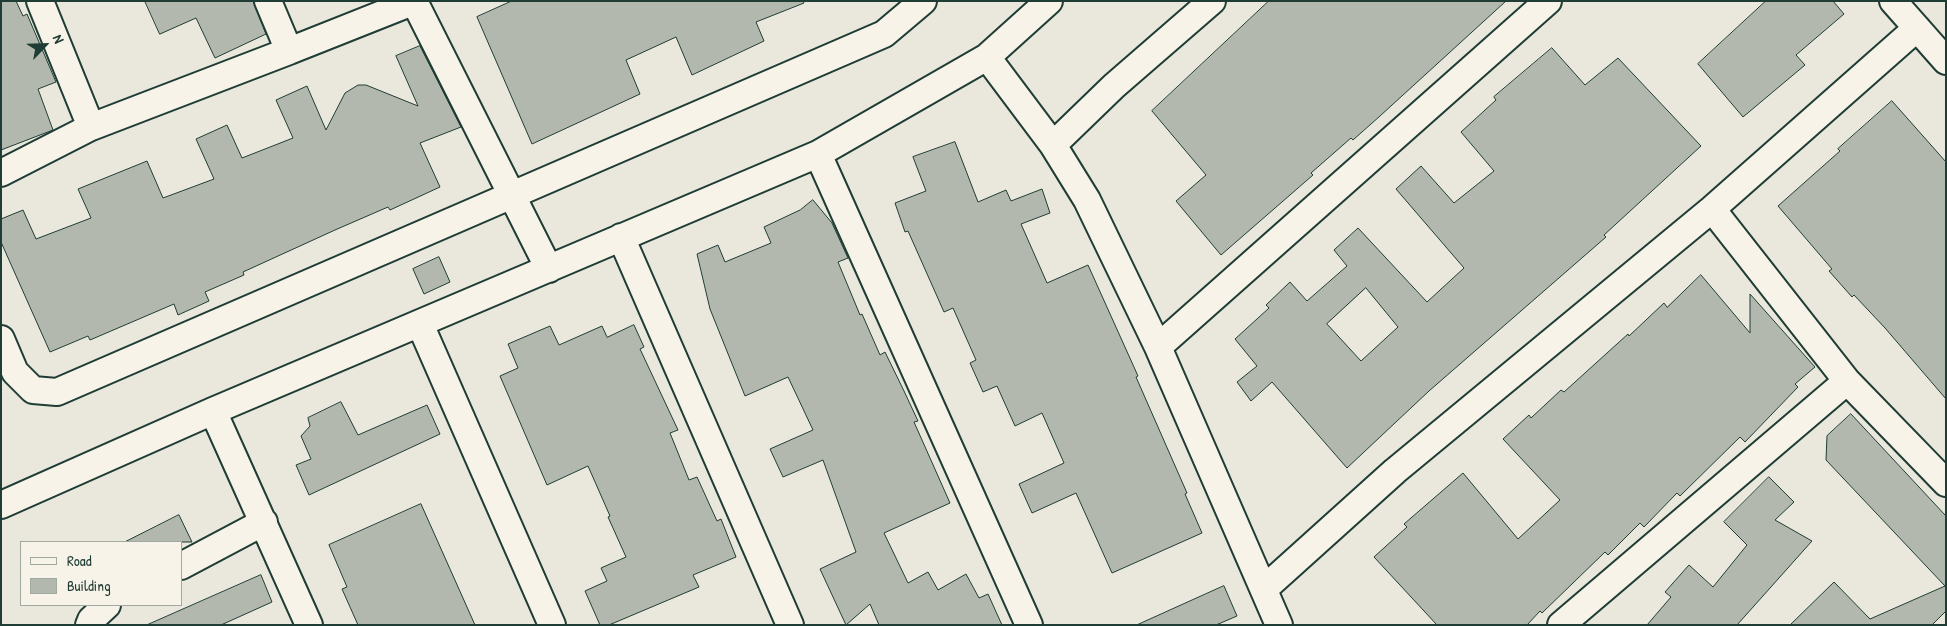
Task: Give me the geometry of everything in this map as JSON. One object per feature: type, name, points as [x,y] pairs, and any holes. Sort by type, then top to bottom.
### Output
[{"type":"street","points":[[40,1],[91,127]]},
{"type":"street","points":[[268,1],[289,51]]},
{"type":"street","points":[[1,173],[91,127],[414,1],[549,269]]},
{"type":"street","points":[[1,338],[16,372],[33,390],[57,392],[884,34],[923,1]]},
{"type":"street","points":[[1,505],[213,411],[818,154],[987,57],[1049,1]]},
{"type":"street","points":[[1053,145],[1114,86],[1212,1]]},
{"type":"street","points":[[1158,346],[1548,1]]},
{"type":"street","points":[[1264,589],[1395,471],[1712,209],[1909,12],[1946,61]]},
{"type":"street","points":[[987,57],[1053,145],[1087,200],[1158,346],[1280,625]]},
{"type":"street","points":[[818,154],[1028,625]]},
{"type":"street","points":[[1712,209],[1847,381],[1946,483]]},
{"type":"street","points":[[621,237],[790,625]]},
{"type":"street","points":[[420,324],[552,625]]},
{"type":"street","points":[[1562,625],[1847,381]]},
{"type":"street","points":[[213,411],[309,625]]},
{"type":"street","points":[[182,565],[264,522]]},
{"type":"street","points":[[90,625],[91,620],[106,606]]},
{"type":"building","points":[[1,1],[16,1],[23,16],[27,14],[56,82],[38,89],[53,130],[1,150]]},
{"type":"building","points":[[145,1],[253,1],[266,34],[215,58],[196,18],[160,34]]},
{"type":"building","points":[[512,1],[803,1],[804,3],[756,22],[764,41],[692,75],[676,37],[626,60],[640,94],[532,144],[477,17]]},
{"type":"building","points":[[1269,1],[1506,1],[1380,116],[1353,140],[1351,138],[1311,173],[1313,175],[1221,255],[1176,201],[1206,175],[1152,111]]},
{"type":"building","points":[[1766,1],[1833,1],[1844,14],[1796,55],[1805,65],[1743,117],[1698,64]]},
{"type":"building","points":[[420,46],[461,127],[420,143],[440,187],[390,210],[388,207],[243,272],[244,275],[205,292],[209,301],[178,315],[174,304],[90,340],[88,336],[50,352],[1,242],[1,219],[23,210],[36,239],[91,218],[78,189],[147,161],[163,198],[214,179],[196,139],[227,125],[242,158],[293,138],[276,100],[307,86],[326,130],[345,93],[358,85],[366,85],[418,106],[396,56]]},
{"type":"building","points":[[1552,48],[1585,85],[1618,58],[1701,146],[1604,235],[1606,237],[1429,391],[1347,468],[1272,382],[1251,401],[1237,382],[1257,366],[1235,339],[1269,308],[1266,305],[1290,282],[1307,301],[1347,266],[1334,250],[1358,228],[1427,302],[1464,268],[1396,189],[1421,166],[1454,203],[1494,171],[1461,132],[1496,100],[1494,97]],"holes":[[[1366,288],[1398,327],[1361,361],[1327,324]]]},
{"type":"building","points":[[1892,101],[1946,162],[1946,399],[1885,328],[1854,295],[1852,297],[1829,271],[1832,269],[1778,206],[1840,151],[1838,149]]},
{"type":"building","points":[[955,142],[978,202],[1006,190],[1011,201],[1042,189],[1050,213],[1021,224],[1047,283],[1088,265],[1138,376],[1136,377],[1187,493],[1185,494],[1202,533],[1112,573],[1076,493],[1032,513],[1019,484],[1064,463],[1042,413],[1015,426],[997,386],[983,392],[970,363],[976,360],[953,308],[944,312],[908,231],[905,232],[895,203],[926,191],[913,157]]},
{"type":"building","points":[[813,200],[832,223],[848,258],[838,262],[860,315],[862,314],[880,355],[885,352],[904,391],[918,421],[914,422],[950,503],[884,533],[908,583],[928,572],[938,590],[966,574],[979,598],[988,594],[1002,625],[879,625],[870,604],[846,625],[820,569],[856,552],[823,460],[783,477],[770,449],[813,430],[788,377],[745,396],[710,309],[697,254],[718,245],[725,262],[771,243],[764,227],[800,210]]},
{"type":"building","points":[[439,257],[450,282],[424,294],[413,269]]},
{"type":"building","points":[[1701,275],[1750,333],[1750,294],[1815,367],[1795,384],[1798,387],[1745,442],[1740,437],[1680,496],[1677,493],[1644,527],[1640,523],[1608,555],[1605,552],[1527,625],[1437,625],[1374,557],[1407,527],[1404,524],[1463,473],[1518,539],[1560,500],[1503,439],[1529,415],[1531,418],[1561,390],[1564,392],[1664,303],[1667,307]]},
{"type":"building","points":[[634,325],[644,347],[640,349],[678,430],[670,433],[689,480],[697,477],[717,521],[721,519],[736,557],[693,575],[699,587],[609,625],[600,625],[585,591],[607,581],[601,568],[626,557],[608,517],[610,516],[588,466],[547,485],[500,376],[518,368],[508,344],[550,326],[559,345],[602,326],[607,337]]},
{"type":"building","points":[[341,402],[358,435],[427,405],[440,434],[309,495],[296,465],[311,459],[301,436],[310,426],[308,418]]},
{"type":"building","points":[[1851,414],[1946,516],[1946,611],[1932,625],[1790,625],[1834,582],[1870,619],[1945,586],[1826,460],[1827,436]]},
{"type":"building","points":[[1769,477],[1794,502],[1775,520],[1812,541],[1737,625],[1647,625],[1671,597],[1665,592],[1689,565],[1713,587],[1747,545],[1724,522]]},
{"type":"building","points":[[421,504],[475,625],[358,625],[342,589],[347,587],[329,545]]},
{"type":"building","points":[[179,515],[192,542],[182,541],[127,541]]},
{"type":"building","points":[[261,575],[272,602],[221,625],[147,625]]},
{"type":"building","points":[[1224,586],[1237,616],[1216,625],[1137,625]]}]
